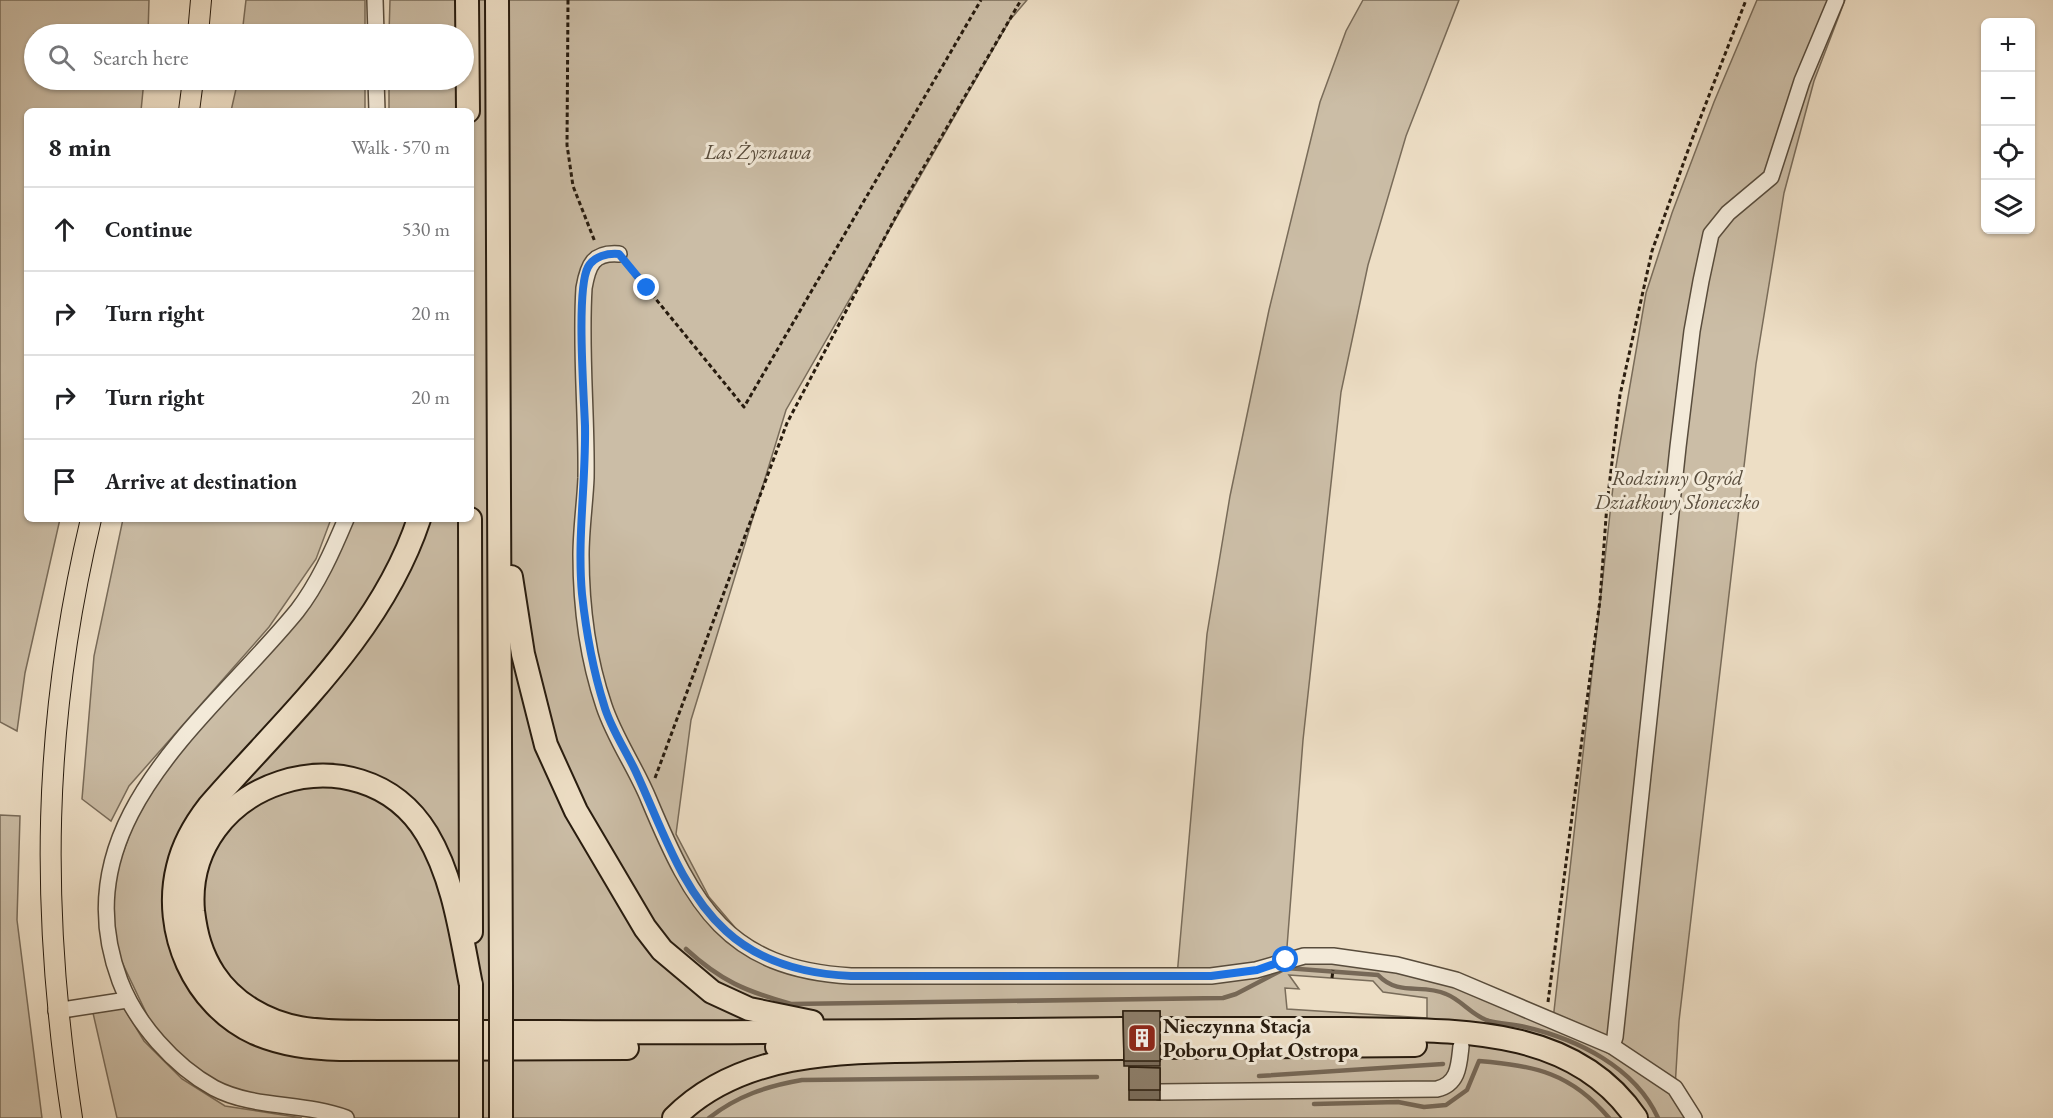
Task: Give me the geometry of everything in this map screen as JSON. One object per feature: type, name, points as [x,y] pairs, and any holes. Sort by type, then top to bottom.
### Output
[{"type":"highway","points":[[467,0],[467,24]]},
{"type":"highway","points":[[497,0],[501,1108]]},
{"type":"highway","points":[[468,90],[468,108]]},
{"type":"highway","points":[[500,501],[523,654],[546,745],[576,810],[645,928],[662,950],[694,980],[729,1001],[749,1009],[860,1030]]},
{"type":"highway","points":[[417,522],[393,578],[368,620],[317,686],[209,806],[187,843],[175,880],[175,920],[186,961],[205,993],[223,1011],[254,1032],[275,1041],[309,1048],[805,1047],[848,1052]]},
{"type":"highway","points":[[470,522],[471,1108]]},
{"type":"highway","points":[[471,985],[455,907],[428,836],[417,820],[398,802],[378,789],[359,782],[317,776],[275,783],[240,802],[225,816],[201,854],[192,893],[195,930],[208,964],[228,992],[240,1002],[254,1011],[288,1025],[320,1031],[860,1030],[1124,1039],[848,1052],[780,1063],[735,1077],[711,1089],[674,1118]]},
{"type":"highway","points":[[1543,1048],[1160,1038],[1440,1032],[1504,1037],[1543,1048],[1601,1078],[1615,1090],[1636,1118]]},
{"type":"main road","points":[[199,24],[201,0]]},
{"type":"main road","points":[[189,108],[192,90]]},
{"type":"main road","points":[[72,1118],[56,1011],[50,910],[52,776],[64,658],[90,522]]},
{"type":"lane","points":[[375,0],[376,24]]},
{"type":"lane","points":[[1612,1046],[1615,1037],[1692,331],[1711,234],[1728,213],[1771,177],[1802,81],[1836,0]]},
{"type":"lane","points":[[376,90],[376,108]]},
{"type":"lane","points":[[619,254],[607,253],[596,259],[588,268],[582,311],[586,478],[581,554],[582,594],[591,654],[604,707],[648,797],[684,879],[708,912],[740,943],[762,957],[790,968],[837,975],[884,978],[1211,976],[1257,970],[1304,956],[1333,956],[1398,965],[1456,981],[1612,1046],[1675,1089],[1694,1118]]},
{"type":"lane","points":[[345,522],[314,586],[283,627],[161,765],[138,798],[117,842],[108,879],[106,923],[112,960],[127,1000],[164,1048],[193,1075],[216,1089],[239,1098],[346,1118]]},
{"type":"lane","points":[[56,1011],[127,1000]]},
{"type":"lane","points":[[1160,1092],[1437,1089],[1450,1084],[1456,1076],[1461,1046]]},
{"type":"path","points":[[568,0],[567,145],[573,186],[594,235],[596,259]]},
{"type":"path","points":[[619,254],[744,406],[981,0]]},
{"type":"path","points":[[648,797],[788,423],[904,201],[1022,0]]},
{"type":"path","points":[[1545,1018],[1600,600],[1606,504],[1620,394],[1652,251],[1746,0]]},
{"type":"green space","points":[[0,0],[149,0],[148,24],[24,24],[24,90],[143,90],[141,108],[24,108],[24,522],[59,522],[25,673],[17,731],[0,722]]},
{"type":"green space","points":[[246,0],[365,0],[365,24],[243,24]]},
{"type":"green space","points":[[390,0],[1027,0],[1010,20],[786,410],[691,720],[676,834],[709,897],[738,931],[753,943],[808,969],[1177,976],[1207,634],[1230,496],[1269,310],[1320,102],[1346,31],[1363,0],[1459,0],[1406,136],[1368,265],[1341,392],[1303,740],[1286,960],[1397,965],[1553,1020],[1614,478],[1646,293],[1672,213],[1714,102],[1757,0],[1845,0],[1814,81],[1784,193],[1756,364],[1679,1021],[1675,1088],[1694,1118],[356,1118],[220,1089],[181,1061],[151,1023],[119,956],[113,933],[114,877],[149,782],[286,624],[348,522],[474,522],[474,108],[389,108],[389,90],[474,90],[474,24],[389,24]],"holes":[[[1289,975],[1373,981],[1383,992],[1427,998],[1427,1018],[1287,1009],[1285,988],[1299,989]]]},
{"type":"green space","points":[[236,90],[365,90],[365,108],[232,108]]},
{"type":"green space","points":[[122,522],[330,522],[316,559],[269,627],[129,786],[111,821],[82,799],[94,656]]},
{"type":"green space","points":[[0,815],[20,816],[17,920],[42,1118],[0,1118]]},
{"type":"green space","points":[[124,1008],[144,1041],[182,1079],[225,1106],[302,1118],[117,1118],[93,1013]]},
{"type":"building","name":"Nieczynna Stacja Poboru Opłat Ostropa","points":[[1123,1011],[1160,1011],[1160,1061],[1124,1061]]},
{"type":"building","points":[[1129,1067],[1160,1068],[1160,1090],[1129,1090]]},
{"type":"waterway","points":[[686,949],[734,984],[791,1004],[1223,998],[1236,994],[1286,968],[1378,975],[1394,986],[1428,989],[1446,994],[1483,1019],[1545,1032],[1584,1048],[1620,1070],[1635,1084],[1648,1100],[1658,1118]]},
{"type":"waterway","points":[[1314,1104],[1398,1102],[1424,1107],[1446,1105],[1467,1090],[1479,1061],[1535,1069],[1551,1074],[1581,1091],[1609,1118]]},
{"type":"waterway","points":[[1259,1076],[1443,1064]]},
{"type":"waterway","points":[[709,1118],[753,1093],[802,1080],[1097,1077]]},
{"type":"place","name":"Nieczynna Stacja Poboru Opłat Ostropa","points":[[1142,1038]]},
{"type":"route","points":[[647,288],[619,254],[607,253],[596,259],[588,268],[582,311],[586,478],[581,554],[582,594],[591,654],[604,707],[648,797],[684,879],[725,931],[762,957],[790,968],[837,975],[884,978],[1211,976],[1257,970],[1286,960]]},
{"type":"park label","name":"Las Żyznawa","points":[[758,152]]},
{"type":"park label","name":"Rodzinny Ogród Działkowy Słoneczko","points":[[1677,490]]}]
